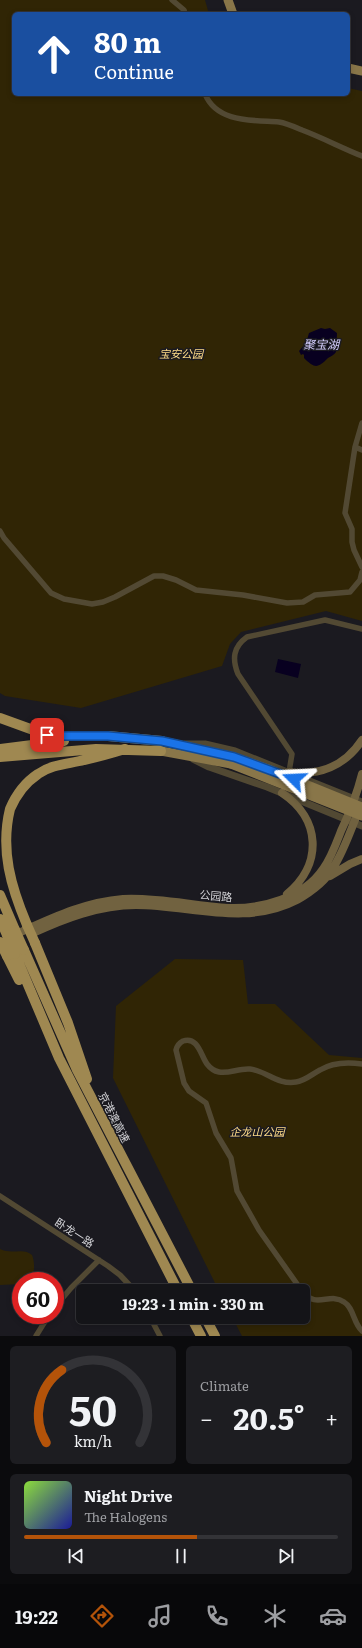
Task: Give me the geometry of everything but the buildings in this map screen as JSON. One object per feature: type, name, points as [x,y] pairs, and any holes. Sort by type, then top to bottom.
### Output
[{"type":"highway","points":[[0,718],[47,735],[108,736],[162,746]]},
{"type":"highway","points":[[0,757],[108,736]]},
{"type":"highway","points":[[0,749],[125,749],[162,746]]},
{"type":"highway","points":[[98,1111],[68,1023],[14,895],[5,861],[3,845],[4,832],[13,803],[19,792],[38,773],[52,767],[125,749]]},
{"type":"highway","points":[[0,895],[6,937],[16,954]]},
{"type":"highway","points":[[0,919],[6,937],[16,954]]},
{"type":"highway","name":"京港澳高速","points":[[16,954],[59,1058],[174,1284]]},
{"type":"highway","name":"京港澳高速","points":[[16,954],[188,1284]]},
{"type":"highway","points":[[195,1324],[201,1336]]},
{"type":"highway","points":[[209,1324],[215,1336]]},
{"type":"main road","points":[[223,0],[226,12]]},
{"type":"main road","points":[[228,0],[232,12]]},
{"type":"main road","points":[[350,68],[362,71]]},
{"type":"main road","points":[[350,74],[362,77]]},
{"type":"main road","points":[[289,772],[311,773],[330,768],[341,762],[362,740]]},
{"type":"main road","points":[[162,746],[181,745],[233,761],[362,816]]},
{"type":"main road","points":[[162,746],[182,754],[233,761],[268,768],[362,807]]},
{"type":"main road","name":"公园路","points":[[6,937],[66,912],[107,901],[146,899],[236,908],[257,906],[280,900],[301,890],[320,874],[326,865],[360,801],[362,774]]},
{"type":"main road","points":[[280,900],[293,888],[305,872],[310,859],[313,844],[308,819],[297,804],[282,793]]},
{"type":"main road","name":"公园路","points":[[0,947],[72,918],[114,907],[136,905],[227,914],[259,913],[293,902],[312,891],[325,880],[336,863],[350,821]]},
{"type":"main road","points":[[325,880],[338,870],[362,859]]},
{"type":"street","points":[[172,0],[184,12]]},
{"type":"street","points":[[206,96],[214,107],[224,114],[256,122],[280,123],[303,130],[362,156]]},
{"type":"street","points":[[362,423],[355,448],[346,513],[352,529],[352,542],[354,550],[362,567]]},
{"type":"street","points":[[355,448],[362,450]]},
{"type":"street","points":[[0,531],[4,538],[51,593],[64,599],[92,604],[103,602],[115,597],[154,576],[163,576],[176,580],[196,590],[243,595],[287,603],[304,602],[315,596],[350,592],[360,580],[362,572]]},
{"type":"street","points":[[289,772],[292,754],[238,674],[234,662],[235,650],[240,642],[247,637],[325,620],[362,629]]},
{"type":"street","points":[[181,745],[193,743],[220,747],[252,757],[360,801]]},
{"type":"street","points":[[182,754],[209,767],[282,793],[362,826]]},
{"type":"street","points":[[302,801],[308,802],[316,798],[318,790],[313,782]]},
{"type":"street","points":[[297,1284],[259,1230],[238,1191],[231,1158],[216,1133],[206,1103],[188,1091],[184,1084],[176,1050],[182,1042],[192,1041],[196,1044],[208,1066],[213,1070],[227,1072],[250,1069],[258,1071],[280,1082],[289,1083],[306,1079],[331,1065],[352,1063],[362,1064]]},
{"type":"street","name":"卧龙一路","points":[[0,1196],[99,1260],[120,1275],[128,1284]]},
{"type":"street","points":[[64,1296],[99,1260]]},
{"type":"street","points":[[310,1297],[319,1301],[332,1298],[344,1302],[349,1306],[354,1320],[362,1331]]},
{"type":"street","points":[[36,1336],[44,1324]]},
{"type":"street","points":[[154,1324],[160,1336]]},
{"type":"green space","name":"宝安公园","points":[[0,0],[205,0],[208,12],[12,12],[12,96],[350,96],[350,88],[362,91],[362,621],[326,611],[241,632],[230,644],[222,666],[81,708],[5,696],[0,693]]},
{"type":"green space","name":"企龙山公园","points":[[175,959],[243,960],[248,1004],[275,1004],[329,1055],[362,1058],[362,1336],[242,1336],[236,1324],[310,1324],[310,1284],[216,1284],[113,1078],[116,1006]]},
{"type":"green space","points":[[0,1249],[4,1251],[22,1251],[32,1255],[34,1261],[33,1272],[12,1272],[12,1284],[0,1285]]},
{"type":"water","name":"聚宝湖","points":[[321,328],[330,328],[337,333],[336,352],[322,364],[316,366],[304,358],[304,355],[301,355],[299,351],[306,343],[309,333]]},
{"type":"water","points":[[278,659],[301,664],[298,678],[275,672]]},
{"type":"route","points":[[47,735],[108,736],[162,741],[234,757],[268,768],[294,779]]}]
